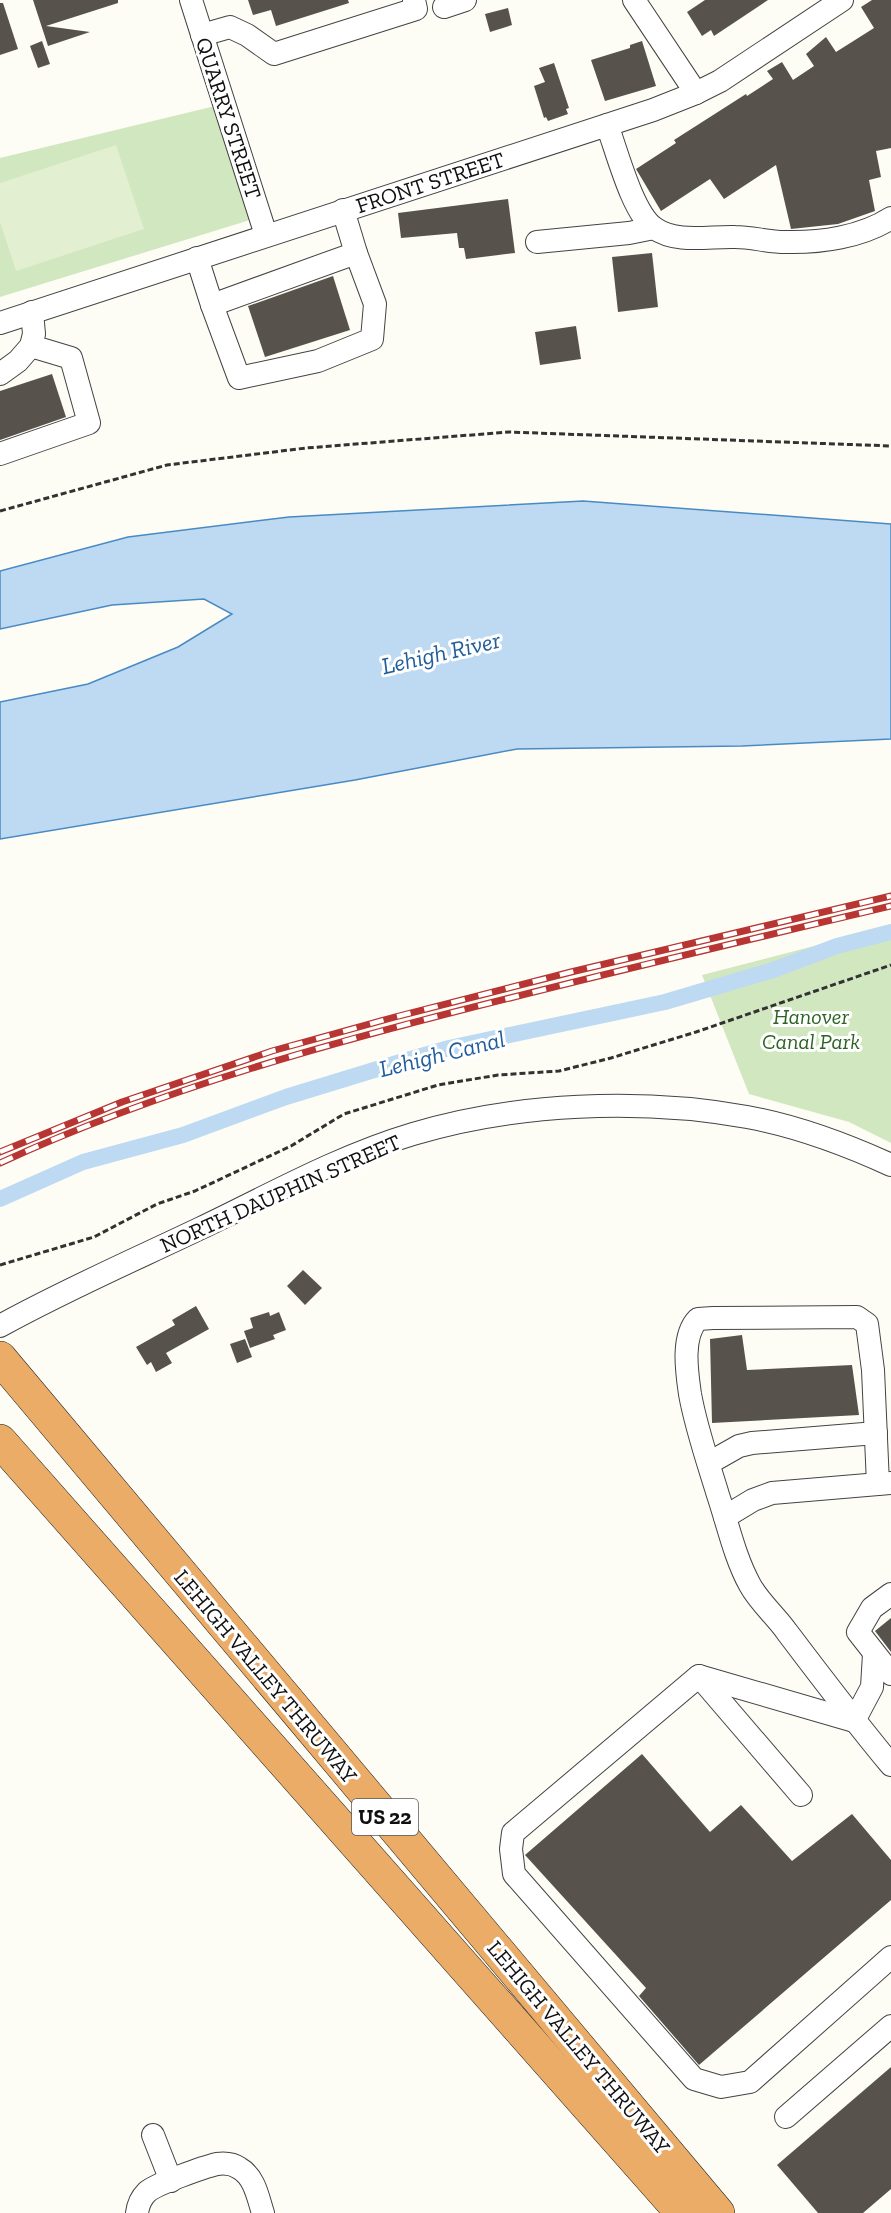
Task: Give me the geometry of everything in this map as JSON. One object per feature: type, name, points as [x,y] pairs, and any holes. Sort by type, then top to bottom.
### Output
[{"type":"highway","name":"LEHIGH VALLEY THRUWAY","points":[[0,1358],[718,2213]]},
{"type":"highway","name":"LEHIGH VALLEY THRUWAY","points":[[5,1447],[682,2213]]},
{"type":"street","name":"QUARRY STREET","points":[[191,0],[266,235]]},
{"type":"street","points":[[202,35],[230,27],[247,35],[274,54],[416,9],[414,0]]},
{"type":"street","points":[[634,0],[696,93]]},
{"type":"street","name":"FRONT STREET","points":[[0,323],[696,93],[720,81],[842,0]]},
{"type":"street","points":[[607,124],[637,208],[654,228],[678,238],[736,237],[783,242],[817,241],[876,228],[891,218]]},
{"type":"street","points":[[197,258],[239,378],[318,361],[372,339],[375,304],[343,210]]},
{"type":"street","points":[[537,242],[629,233],[654,228]]},
{"type":"street","points":[[212,305],[356,253]]},
{"type":"street","points":[[0,374],[18,361],[31,346],[34,334],[32,312]]},
{"type":"street","points":[[0,454],[89,423],[71,358],[31,346]]},
{"type":"street","name":"NORTH DAUPHIN STREET","points":[[0,1326],[334,1164],[412,1134],[492,1115],[584,1107],[664,1108],[714,1112],[801,1131],[891,1165]]},
{"type":"street","points":[[725,1517],[753,1500],[772,1493],[885,1483],[876,1432],[873,1370],[867,1324],[857,1317],[698,1319],[692,1325],[688,1340],[690,1393],[709,1463],[725,1517],[736,1552],[751,1587],[854,1721],[891,1765]]},
{"type":"street","points":[[709,1463],[739,1446],[752,1443],[876,1432]]},
{"type":"street","points":[[891,1594],[872,1608],[858,1632],[891,1674]]},
{"type":"street","points":[[854,1721],[872,1686],[874,1654]]},
{"type":"street","points":[[699,1676],[854,1721]]},
{"type":"street","points":[[699,1676],[801,1795]]},
{"type":"street","points":[[699,1676],[513,1833],[511,1849],[514,1874],[694,2079],[721,2087],[750,2082],[891,1957]]},
{"type":"street","points":[[786,2117],[891,2026]]},
{"type":"street","points":[[153,2136],[171,2181]]},
{"type":"street","points":[[137,2213],[142,2198],[147,2192],[215,2165],[235,2166],[242,2170],[252,2182],[263,2213]]},
{"type":"path","points":[[0,511],[167,465],[306,447],[509,432],[891,446]]},
{"type":"green space","points":[[215,106],[250,220],[0,297],[0,158]]},
{"type":"green space","points":[[116,145],[144,229],[16,271],[0,222],[0,183]]},
{"type":"green space","name":"Hanover Canal Park","points":[[891,926],[891,1143],[849,1122],[749,1094],[702,975]]},
{"type":"water","name":"Lehigh River","points":[[583,501],[891,524],[891,739],[742,746],[517,749],[355,780],[0,839],[0,702],[88,684],[178,647],[232,614],[204,599],[112,605],[0,629],[0,571],[128,537],[289,517]]},
{"type":"building","points":[[33,0],[118,0],[118,3],[46,26],[90,32],[48,46]]},
{"type":"building","points":[[248,0],[348,0],[349,3],[276,26],[271,10],[253,15]]},
{"type":"building","points":[[705,0],[768,0],[714,36],[711,30],[702,36],[687,12]]},
{"type":"building","points":[[872,0],[891,0],[891,148],[876,151],[881,177],[869,180],[875,211],[838,224],[791,229],[776,165],[724,199],[710,179],[661,211],[636,169],[676,143],[674,140],[773,79],[767,71],[782,62],[793,80],[814,66],[806,54],[826,37],[836,52],[874,28],[861,7]]},
{"type":"building","points":[[0,3],[3,3],[18,49],[0,55]]},
{"type":"building","points":[[508,8],[512,25],[490,32],[485,14]]},
{"type":"building","points":[[42,41],[50,64],[38,68],[30,46]]},
{"type":"building","points":[[642,41],[656,86],[605,101],[591,60],[630,48],[630,45]]},
{"type":"building","points":[[554,63],[569,108],[566,109],[568,114],[548,121],[546,117],[544,118],[534,86],[545,82],[539,68]]},
{"type":"building","points":[[508,199],[515,253],[466,259],[464,248],[459,248],[457,233],[401,238],[398,213]]},
{"type":"building","points":[[652,253],[658,307],[618,312],[612,257]]},
{"type":"building","points":[[333,276],[350,330],[265,357],[248,306]]},
{"type":"building","points":[[576,326],[581,359],[540,365],[535,332]]},
{"type":"building","points":[[52,374],[66,417],[0,440],[0,391]]},
{"type":"building","points":[[303,1270],[322,1288],[305,1305],[287,1286]]},
{"type":"building","points":[[196,1306],[209,1329],[166,1353],[172,1363],[156,1372],[151,1362],[147,1365],[136,1347],[175,1325],[172,1320]]},
{"type":"building","points":[[269,1312],[270,1316],[279,1312],[286,1330],[273,1335],[275,1339],[250,1348],[244,1331],[253,1328],[250,1318]]},
{"type":"building","points":[[742,1335],[747,1370],[852,1365],[859,1415],[712,1423],[710,1339]]},
{"type":"building","points":[[245,1339],[252,1357],[237,1363],[230,1344]]},
{"type":"building","points":[[891,1618],[891,1652],[875,1631]]},
{"type":"building","points":[[642,1754],[710,1832],[741,1805],[792,1861],[852,1814],[891,1860],[891,1900],[699,2065],[639,1996],[646,1988],[525,1855]]},
{"type":"building","points":[[891,2067],[891,2189],[863,2213],[818,2213],[777,2165]]},
{"type":"waterway","name":"Lehigh Canal","points":[[0,1199],[83,1162],[183,1135],[286,1097],[397,1063],[449,1048],[665,1002],[773,970],[837,946],[891,932]]},
{"type":"railway","points":[[0,1152],[122,1102],[272,1051],[571,972],[891,896]]},
{"type":"railway","points":[[0,1163],[62,1136],[187,1089],[315,1049],[445,1014],[891,906]]}]
